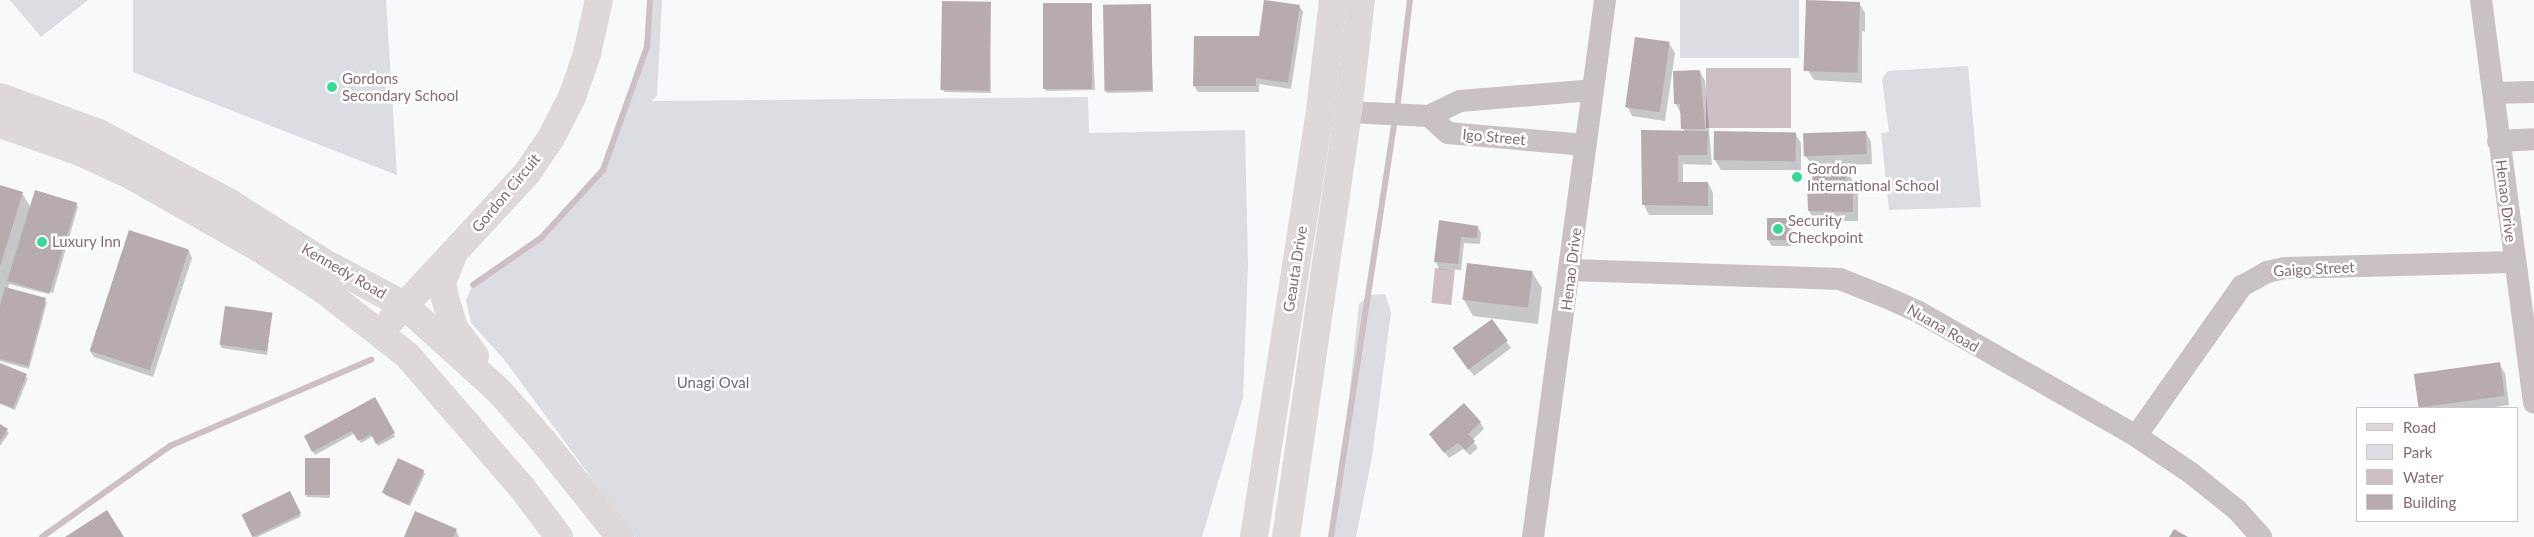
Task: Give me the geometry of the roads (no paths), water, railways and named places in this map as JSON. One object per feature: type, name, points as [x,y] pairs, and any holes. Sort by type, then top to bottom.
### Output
[{"type":"main road","name":"Gordon Circuit","points":[[381,333],[404,305],[527,173],[551,138],[572,97],[589,47],[599,0]]},
{"type":"main road","name":"Geauta Drive","points":[[1254,537],[1320,111],[1333,0]]},
{"type":"main road","name":"Geauta Drive","points":[[1286,537],[1357,112],[1361,0]]},
{"type":"main road","name":"Kennedy Road","points":[[0,98],[99,132],[230,203],[323,262],[404,305],[498,390],[544,442],[620,537]]},
{"type":"main road","name":"Kennedy Road","points":[[0,124],[80,152],[132,176],[259,248],[325,291],[381,333],[406,355],[523,489],[559,537]]},
{"type":"main road","points":[[323,262],[351,276],[384,282],[403,280],[453,253]]},
{"type":"main road","points":[[453,253],[442,282],[454,328],[498,390]]},
{"type":"street","name":"Henao Drive","points":[[1534,537],[1571,270],[1585,146],[1605,0]]},
{"type":"street","name":"Henao Drive","points":[[2482,0],[2498,141],[2534,402]]},
{"type":"street","points":[[1357,112],[1429,116],[1460,101],[1593,90]]},
{"type":"street","points":[[2494,93],[2534,92]]},
{"type":"street","name":"Igo Street","points":[[1429,116],[1448,132],[1585,146]]},
{"type":"street","points":[[2498,141],[2534,139]]},
{"type":"street","name":"Gaigo Street","points":[[2136,436],[2242,286],[2267,272],[2514,262]]},
{"type":"street","name":"Nuana Road","points":[[1571,270],[1840,279],[1919,312],[2136,436],[2191,473],[2237,510],[2261,537]]},
{"type":"water","points":[[1706,68],[1791,68],[1791,128],[1706,128]]},
{"type":"water","points":[[1435,268],[1455,270],[1451,305],[1431,303]]},
{"type":"waterway","points":[[473,285],[541,238],[603,170],[647,47],[650,0]]},
{"type":"waterway","points":[[1397,110],[1410,0]]},
{"type":"waterway","points":[[1331,537],[1395,119]]},
{"type":"waterway","points":[[42,537],[170,446],[371,360]]},
{"type":"place","name":"Gordons Secondary School","points":[[332,87]]},
{"type":"place","name":"Gordon International School","points":[[1797,177]]},
{"type":"place","name":"Security Checkpoint","points":[[1778,229]]},
{"type":"place","name":"Luxury Inn","points":[[42,242]]},
{"type":"park label","name":"Unagi Oval","points":[[713,383]]}]
